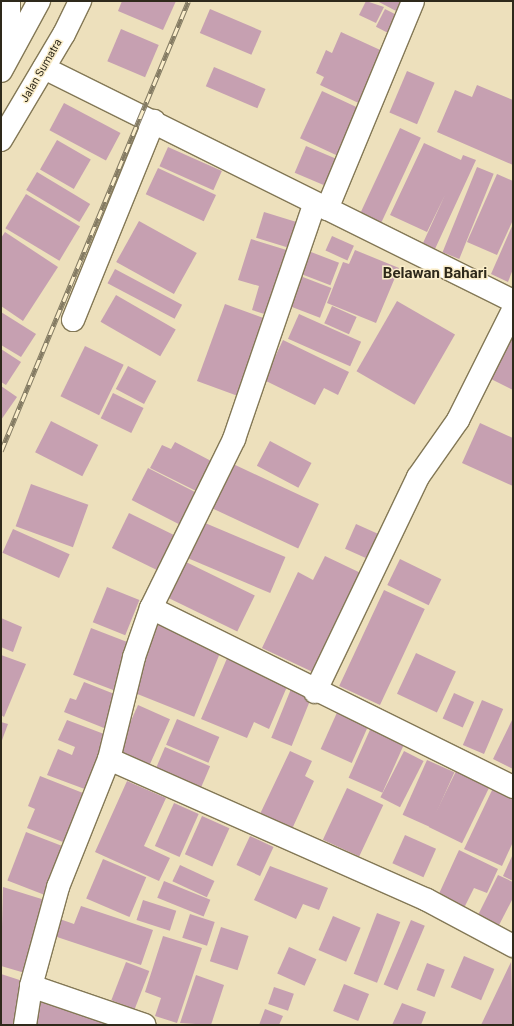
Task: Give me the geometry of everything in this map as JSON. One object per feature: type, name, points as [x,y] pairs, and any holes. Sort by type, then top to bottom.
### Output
[{"type":"main road","points":[[5,64],[10,1]]},
{"type":"main road","points":[[5,64],[39,1]]},
{"type":"main road","name":"Jalan Sumatra","points":[[1,140],[44,68],[80,1]]},
{"type":"main road","points":[[24,1025],[31,986],[58,886],[108,759],[134,657],[150,608],[234,439],[321,207],[413,1]]},
{"type":"main road","points":[[44,68],[154,121],[321,207],[513,301]]},
{"type":"main road","points":[[73,320],[154,121]]},
{"type":"main road","points":[[315,692],[418,477],[458,420],[513,310]]},
{"type":"main road","points":[[150,608],[315,692],[513,787]]},
{"type":"main road","points":[[108,759],[427,900],[513,946]]},
{"type":"main road","points":[[31,986],[145,1025]]},
{"type":"building","points":[[122,1],[176,1],[163,30],[118,11]]},
{"type":"building","points":[[366,1],[384,7],[376,23],[359,15]]},
{"type":"building","points":[[377,1],[404,1],[398,12]]},
{"type":"building","points":[[210,9],[262,31],[251,55],[200,33]]},
{"type":"building","points":[[385,9],[405,19],[396,37],[376,27]]},
{"type":"building","points":[[121,29],[159,45],[145,77],[107,61]]},
{"type":"building","points":[[341,32],[389,54],[365,106],[320,85],[324,77],[316,73],[326,50],[332,53]]},
{"type":"building","points":[[214,67],[266,89],[257,108],[206,86]]},
{"type":"building","points":[[407,71],[435,83],[417,124],[389,112]]},
{"type":"building","points":[[477,85],[513,100],[513,165],[437,132],[455,90],[472,97]]},
{"type":"building","points":[[322,91],[363,110],[341,157],[300,138]]},
{"type":"building","points":[[64,103],[121,133],[106,160],[49,130]]},
{"type":"building","points":[[400,128],[421,138],[381,223],[360,213]]},
{"type":"building","points":[[57,140],[91,160],[74,189],[40,169]]},
{"type":"building","points":[[424,143],[461,160],[463,155],[476,160],[435,249],[423,243],[445,195],[427,232],[390,215]]},
{"type":"building","points":[[306,146],[337,159],[326,186],[295,173]]},
{"type":"building","points":[[168,147],[222,171],[213,190],[159,166]]},
{"type":"building","points":[[477,167],[494,174],[459,259],[443,252]]},
{"type":"building","points":[[158,168],[216,195],[204,221],[146,194]]},
{"type":"building","points":[[37,172],[90,204],[79,222],[26,190]]},
{"type":"building","points":[[497,174],[513,181],[513,220],[497,255],[467,242]]},
{"type":"building","points":[[26,194],[80,226],[59,261],[5,228]]},
{"type":"building","points":[[264,212],[301,223],[293,249],[256,238]]},
{"type":"building","points":[[139,221],[197,253],[174,294],[116,262]]},
{"type":"building","points":[[513,224],[513,269],[508,282],[491,274]]},
{"type":"building","points":[[5,232],[58,267],[23,321],[1,306],[1,238]]},
{"type":"building","points":[[332,236],[354,246],[347,260],[325,251]]},
{"type":"building","points":[[251,239],[293,252],[274,317],[252,310],[259,286],[238,280]]},
{"type":"building","points":[[355,250],[399,268],[376,323],[327,303],[343,262],[349,264]]},
{"type":"building","points":[[311,252],[339,263],[330,285],[302,274]]},
{"type":"building","points":[[115,269],[182,305],[175,319],[107,283]]},
{"type":"building","points":[[295,274],[331,288],[320,318],[284,304]]},
{"type":"building","points":[[116,295],[176,330],[160,356],[101,322]]},
{"type":"building","points":[[397,301],[455,334],[415,405],[356,371]]},
{"type":"building","points":[[225,304],[270,320],[242,397],[197,381]]},
{"type":"building","points":[[332,306],[357,317],[349,334],[324,323]]},
{"type":"building","points":[[1,312],[36,334],[21,357],[1,345]]},
{"type":"building","points":[[299,314],[361,342],[350,366],[288,339]]},
{"type":"building","points":[[513,323],[513,390],[483,375]]},
{"type":"building","points":[[283,340],[349,372],[338,395],[324,388],[315,405],[264,380]]},
{"type":"building","points":[[85,346],[124,365],[99,415],[60,396]]},
{"type":"building","points":[[1,349],[21,362],[6,385],[1,382]]},
{"type":"building","points":[[128,366],[156,381],[144,404],[116,389]]},
{"type":"building","points":[[1,386],[17,397],[1,420]]},
{"type":"building","points":[[113,393],[144,408],[131,433],[101,418]]},
{"type":"building","points":[[51,421],[98,445],[82,476],[35,452]]},
{"type":"building","points":[[480,423],[513,438],[513,486],[462,463]]},
{"type":"building","points":[[270,441],[311,463],[298,488],[257,466]]},
{"type":"building","points":[[175,442],[213,462],[198,492],[150,468],[162,445],[171,449]]},
{"type":"building","points":[[231,463],[319,504],[298,548],[210,507]]},
{"type":"building","points":[[148,468],[198,493],[182,525],[132,500]]},
{"type":"building","points":[[31,484],[88,505],[73,547],[16,526]]},
{"type":"building","points":[[129,513],[174,535],[157,570],[112,548]]},
{"type":"building","points":[[198,520],[285,557],[270,593],[183,556]]},
{"type":"building","points":[[356,524],[388,538],[377,563],[345,549]]},
{"type":"building","points":[[13,529],[70,554],[59,578],[2,553]]},
{"type":"building","points":[[325,556],[367,576],[319,675],[262,648],[298,572],[313,580]]},
{"type":"building","points":[[400,559],[441,579],[429,605],[387,585]]},
{"type":"building","points":[[182,560],[255,596],[237,631],[164,596]]},
{"type":"building","points":[[107,587],[139,600],[125,635],[93,622]]},
{"type":"building","points":[[384,590],[425,609],[380,705],[339,686]]},
{"type":"building","points":[[1,618],[22,627],[13,652],[1,647]]},
{"type":"building","points":[[160,620],[223,645],[194,717],[131,691]]},
{"type":"building","points":[[91,628],[133,644],[115,691],[73,675]]},
{"type":"building","points":[[416,653],[456,672],[437,712],[397,694]]},
{"type":"building","points":[[1,655],[26,664],[4,717],[1,715]]},
{"type":"building","points":[[228,656],[289,682],[269,729],[254,722],[247,738],[201,719]]},
{"type":"building","points":[[84,682],[122,697],[109,730],[64,712],[70,698],[76,700]]},
{"type":"building","points":[[293,684],[313,692],[292,746],[271,738]]},
{"type":"building","points":[[454,693],[474,702],[463,728],[443,719]]},
{"type":"building","points":[[482,700],[503,709],[484,754],[463,745]]},
{"type":"building","points":[[138,705],[170,719],[146,773],[114,759]]},
{"type":"building","points":[[339,708],[370,722],[352,763],[321,749]]},
{"type":"building","points":[[513,718],[513,769],[493,759]]},
{"type":"building","points":[[177,719],[219,737],[208,763],[166,745]]},
{"type":"building","points":[[67,720],[112,737],[90,791],[47,775],[58,749],[72,755],[75,747],[58,740]]},
{"type":"building","points":[[1,722],[8,724],[1,743]]},
{"type":"building","points":[[373,723],[407,738],[382,793],[349,778]]},
{"type":"building","points":[[165,747],[210,766],[197,797],[152,777]]},
{"type":"building","points":[[290,751],[312,761],[305,776],[314,781],[292,829],[260,814]]},
{"type":"building","points":[[404,751],[424,761],[400,807],[380,797]]},
{"type":"building","points":[[427,760],[454,772],[430,827],[403,815]]},
{"type":"building","points":[[459,765],[492,781],[462,843],[429,827]]},
{"type":"building","points":[[40,776],[88,795],[68,844],[27,828],[35,809],[28,806]]},
{"type":"building","points":[[127,781],[166,798],[144,846],[170,858],[159,881],[95,852]]},
{"type":"building","points":[[495,784],[513,792],[513,842],[502,866],[464,849]]},
{"type":"building","points":[[347,788],[383,805],[359,857],[323,840]]},
{"type":"building","points":[[174,803],[199,814],[180,857],[155,846]]},
{"type":"building","points":[[202,816],[229,828],[212,867],[185,854]]},
{"type":"building","points":[[26,832],[68,848],[49,897],[7,881]]},
{"type":"building","points":[[405,835],[436,849],[423,877],[392,863]]},
{"type":"building","points":[[250,836],[274,847],[260,876],[236,865]]},
{"type":"building","points":[[459,850],[498,869],[487,893],[474,888],[463,910],[437,898]]},
{"type":"building","points":[[513,854],[513,881],[503,876]]},
{"type":"building","points":[[103,859],[146,877],[129,917],[86,899]]},
{"type":"building","points":[[180,865],[214,881],[207,897],[172,881]]},
{"type":"building","points":[[270,866],[328,888],[319,910],[303,904],[296,919],[254,900]]},
{"type":"building","points":[[498,875],[513,882],[513,898],[496,931],[475,921]]},
{"type":"building","points":[[164,881],[210,900],[204,916],[157,898]]},
{"type":"building","points":[[3,887],[48,901],[25,973],[1,966]]},
{"type":"building","points":[[143,900],[176,911],[170,931],[137,920]]},
{"type":"building","points":[[81,906],[153,930],[141,965],[48,934],[54,917],[74,924]]},
{"type":"building","points":[[377,913],[400,922],[377,983],[354,974]]},
{"type":"building","points":[[190,914],[215,922],[207,946],[182,938]]},
{"type":"building","points":[[333,916],[361,928],[346,962],[319,950]]},
{"type":"building","points":[[411,920],[425,926],[397,990],[384,984]]},
{"type":"building","points":[[221,927],[249,936],[237,970],[210,961]]},
{"type":"building","points":[[163,936],[202,948],[177,1023],[155,1016],[161,998],[145,992]]},
{"type":"building","points":[[289,947],[316,959],[305,986],[277,973]]},
{"type":"building","points":[[464,956],[494,969],[481,1000],[451,987]]},
{"type":"building","points":[[126,962],[149,971],[135,1009],[111,1000]]},
{"type":"building","points":[[511,962],[513,1025],[481,1025]]},
{"type":"building","points":[[427,963],[445,970],[434,997],[417,990]]},
{"type":"building","points":[[1,974],[29,983],[16,1025],[1,1025]]},
{"type":"building","points":[[196,975],[224,985],[211,1025],[180,1023]]},
{"type":"building","points":[[344,984],[369,994],[358,1021],[333,1011]]},
{"type":"building","points":[[274,987],[294,994],[288,1011],[268,1004]]},
{"type":"building","points":[[37,992],[128,1025],[34,1025]]},
{"type":"building","points":[[402,1003],[426,1012],[421,1025],[392,1025]]},
{"type":"building","points":[[265,1009],[283,1016],[279,1025],[259,1025]]},
{"type":"railway","points":[[1,451],[188,1]]},
{"type":"district","name":"Belawan Bahari","points":[[435,274]]}]
